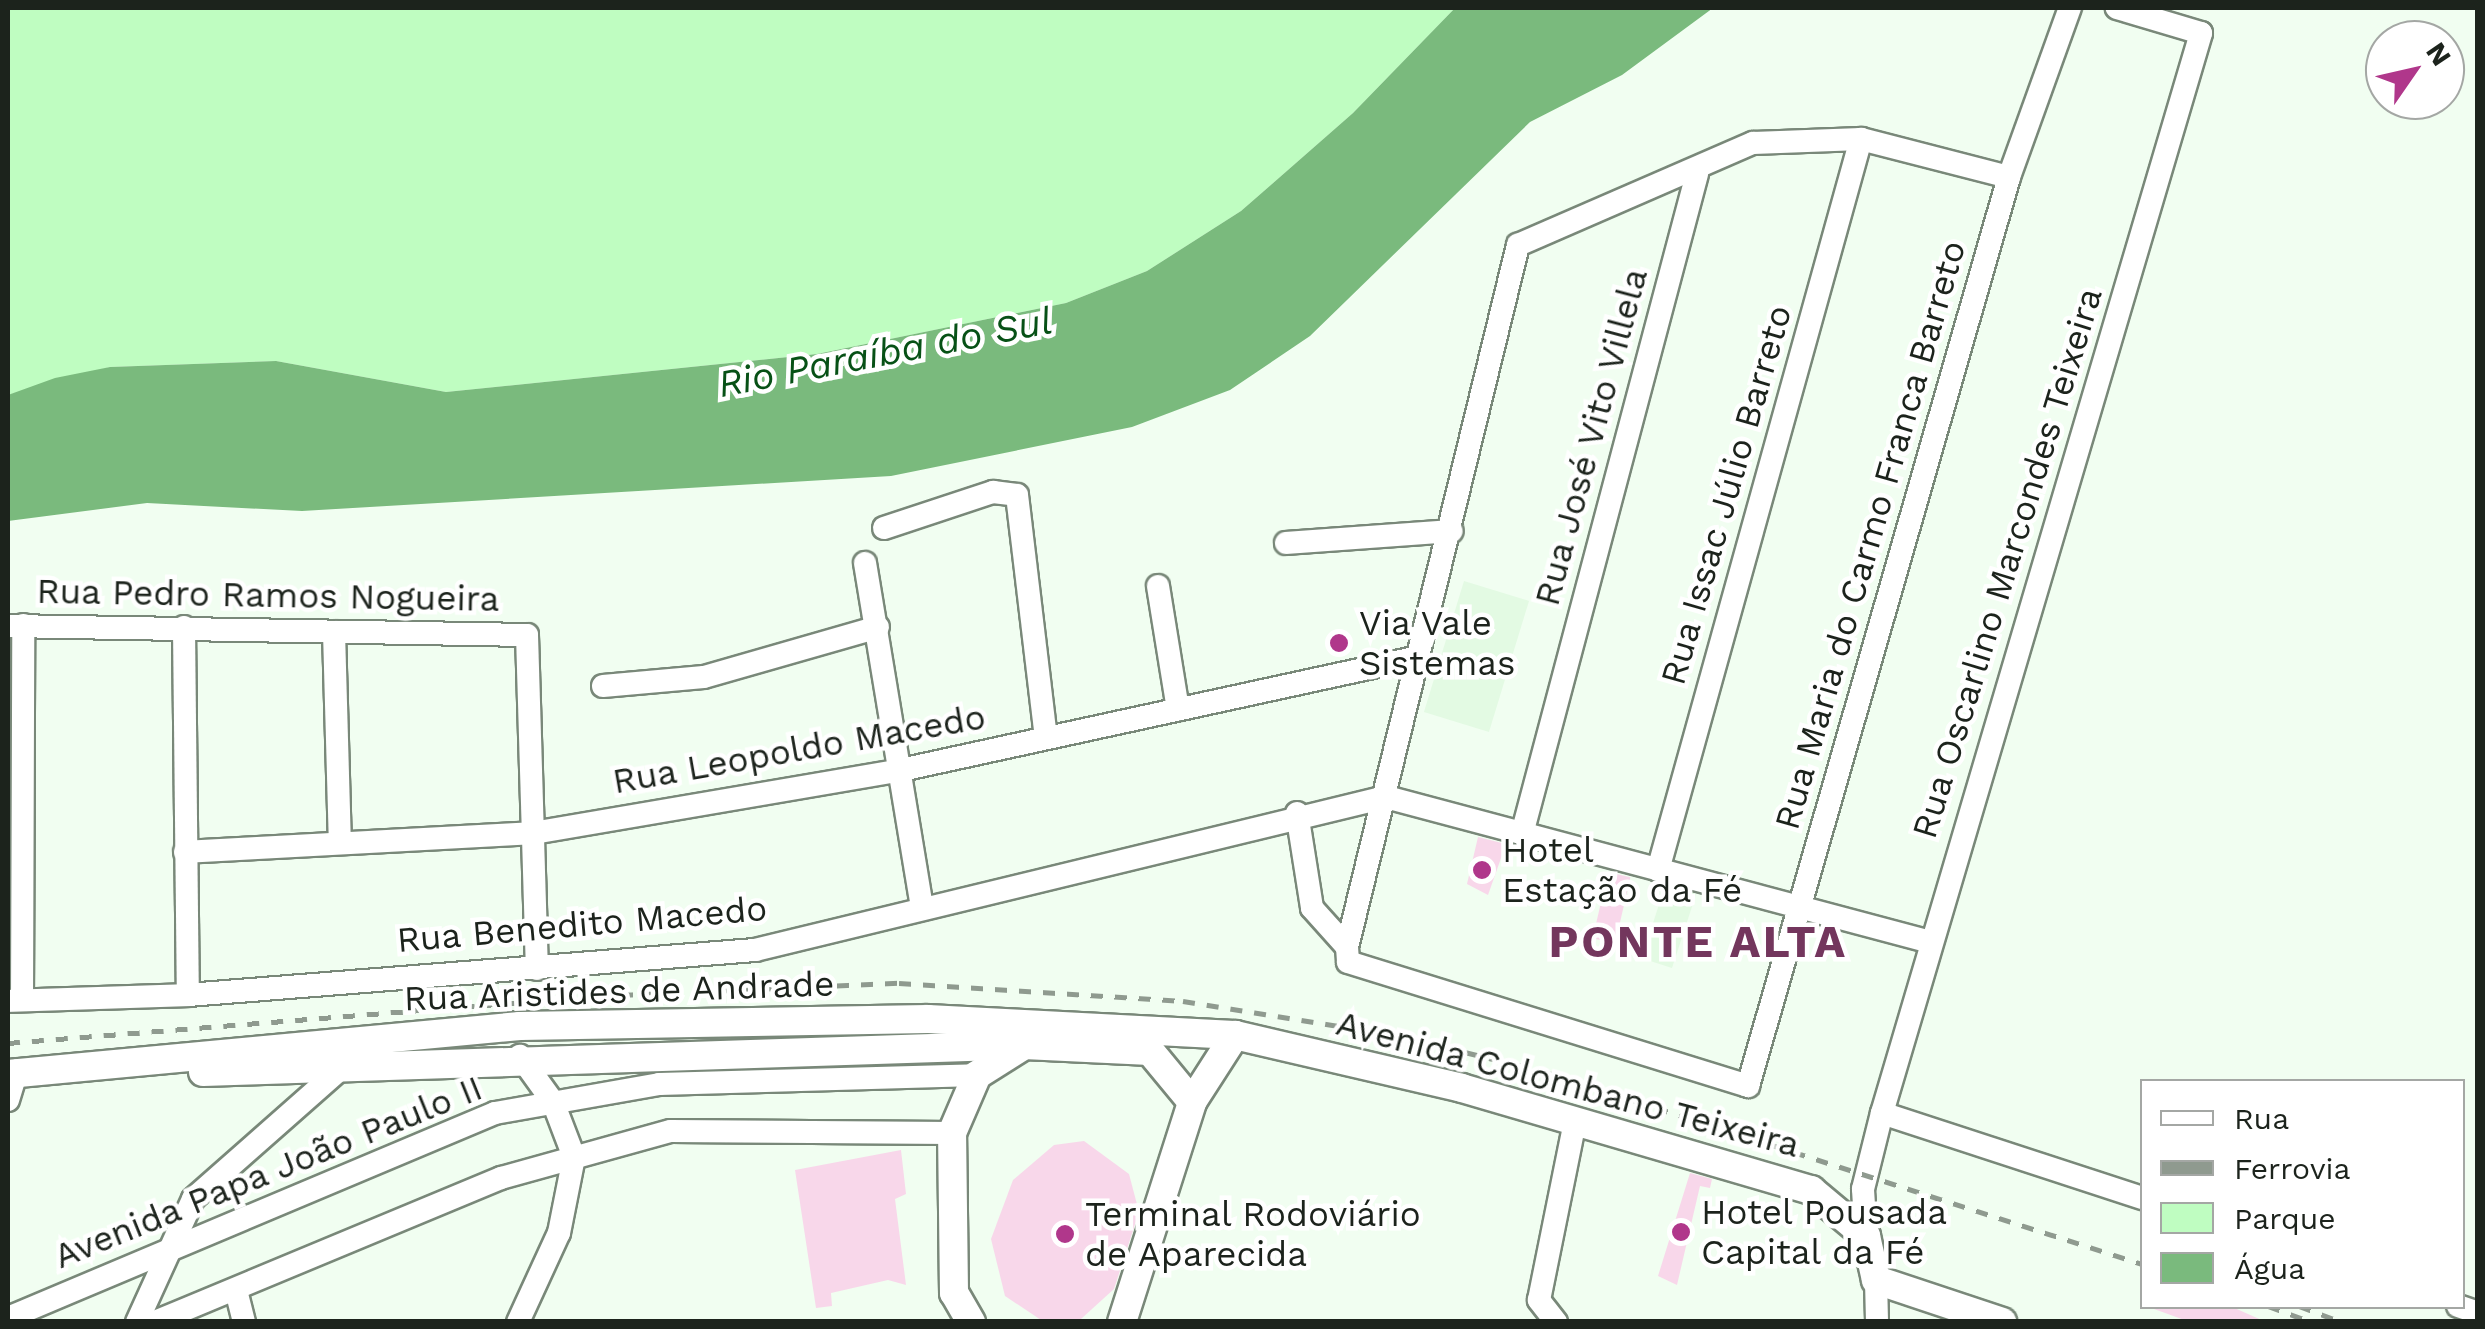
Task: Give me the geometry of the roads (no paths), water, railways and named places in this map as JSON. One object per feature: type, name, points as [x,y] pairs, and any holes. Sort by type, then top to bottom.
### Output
[{"type":"main road","name":"Rua Aristides de Andrade","points":[[11,1081],[520,1026],[928,1019],[1235,1034]]},
{"type":"main road","points":[[1122,1322],[1192,1102],[1235,1034]]},
{"type":"main road","name":"Avenida Colombano Teixeira","points":[[1235,1034],[1575,1121],[1811,1190],[1866,1236]]},
{"type":"main road","name":"Rua Aristides de Andrade","points":[[11,1081],[520,1056],[1024,1045],[1150,1051],[1192,1102]]},
{"type":"main road","points":[[959,1315],[952,1134],[977,1075],[1024,1045]]},
{"type":"main road","points":[[1866,1236],[1883,1299],[2002,1322]]},
{"type":"street","name":"Rua Maria do Carmo Franca Barreto","points":[[1347,947],[1348,962],[1748,1086],[2009,177],[2070,8]]},
{"type":"street","name":"Rua Oscarlino Marcondes Teixeira","points":[[1866,1236],[1863,1188],[1882,1112],[2201,33],[2116,8]]},
{"type":"street","points":[[1347,947],[1452,532],[1518,245],[1697,174],[1753,143],[1861,139],[2009,177]]},
{"type":"street","name":"Rua Issac Júlio Barreto","points":[[1658,870],[1861,139]]},
{"type":"street","name":"Rua José Vito Villela","points":[[1522,834],[1697,174]]},
{"type":"street","points":[[884,528],[992,492],[1017,495],[1046,738]]},
{"type":"street","points":[[1286,543],[1452,532]]},
{"type":"street","points":[[866,564],[922,906]]},
{"type":"street","points":[[1158,586],[1178,709]]},
{"type":"street","points":[[15,625],[15,1000]]},
{"type":"street","name":"Rua Pedro Ramos Nogueira","points":[[15,625],[526,635],[533,833]]},
{"type":"street","points":[[603,686],[704,676],[878,627]]},
{"type":"street","points":[[184,628],[188,995]]},
{"type":"street","points":[[334,632],[340,842]]},
{"type":"street","name":"Rua Leopoldo Macedo","points":[[185,852],[533,833],[900,770],[1419,657]]},
{"type":"street","points":[[1386,797],[1931,942]]},
{"type":"street","name":"Rua Benedito Macedo","points":[[15,1000],[188,995],[755,950],[1297,813],[1386,797]]},
{"type":"street","points":[[1297,813],[1312,908],[1347,947]]},
{"type":"street","points":[[533,833],[537,969]]},
{"type":"street","points":[[518,1322],[559,1233],[574,1157],[553,1102],[520,1056]]},
{"type":"street","points":[[137,1322],[193,1199],[346,1064]]},
{"type":"street","name":"Avenida Papa João Paulo II","points":[[8,1318],[495,1113],[659,1084],[977,1075]]},
{"type":"street","points":[[1882,1112],[2140,1197]]},
{"type":"street","points":[[1556,1322],[1539,1300],[1575,1121]]},
{"type":"street","points":[[155,1322],[500,1178],[670,1131],[952,1134]]},
{"type":"street","points":[[1811,1190],[1863,1188]]},
{"type":"street","points":[[236,1290],[244,1322]]},
{"type":"water","name":"Rio Paraíba do Sul","points":[[1455,8],[1713,8],[1622,75],[1530,122],[1310,336],[1230,390],[1132,427],[891,476],[302,511],[147,503],[8,521],[8,395],[55,378],[110,367],[276,361],[446,392],[817,354],[1066,303],[1147,271],[1241,211],[1353,113]]},
{"type":"railway","points":[[8,1043],[597,996],[899,983],[1183,1001],[1396,1035],[1542,1071],[2140,1263]]},
{"type":"railway","points":[[2276,1309],[2312,1322]]},
{"type":"railway","points":[[2307,1309],[2342,1322]]},
{"type":"place","name":"Via Vale Sistemas","points":[[1339,643]]},
{"type":"place","name":"Hotel Estação da Fé","points":[[1482,870]]},
{"type":"place","name":"Hotel Pousada Capital da Fé","points":[[1681,1232]]},
{"type":"place","name":"Terminal Rodoviário de Aparecida","points":[[1065,1234]]},
{"type":"district","name":"PONTE ALTA","points":[[1698,942]]}]
